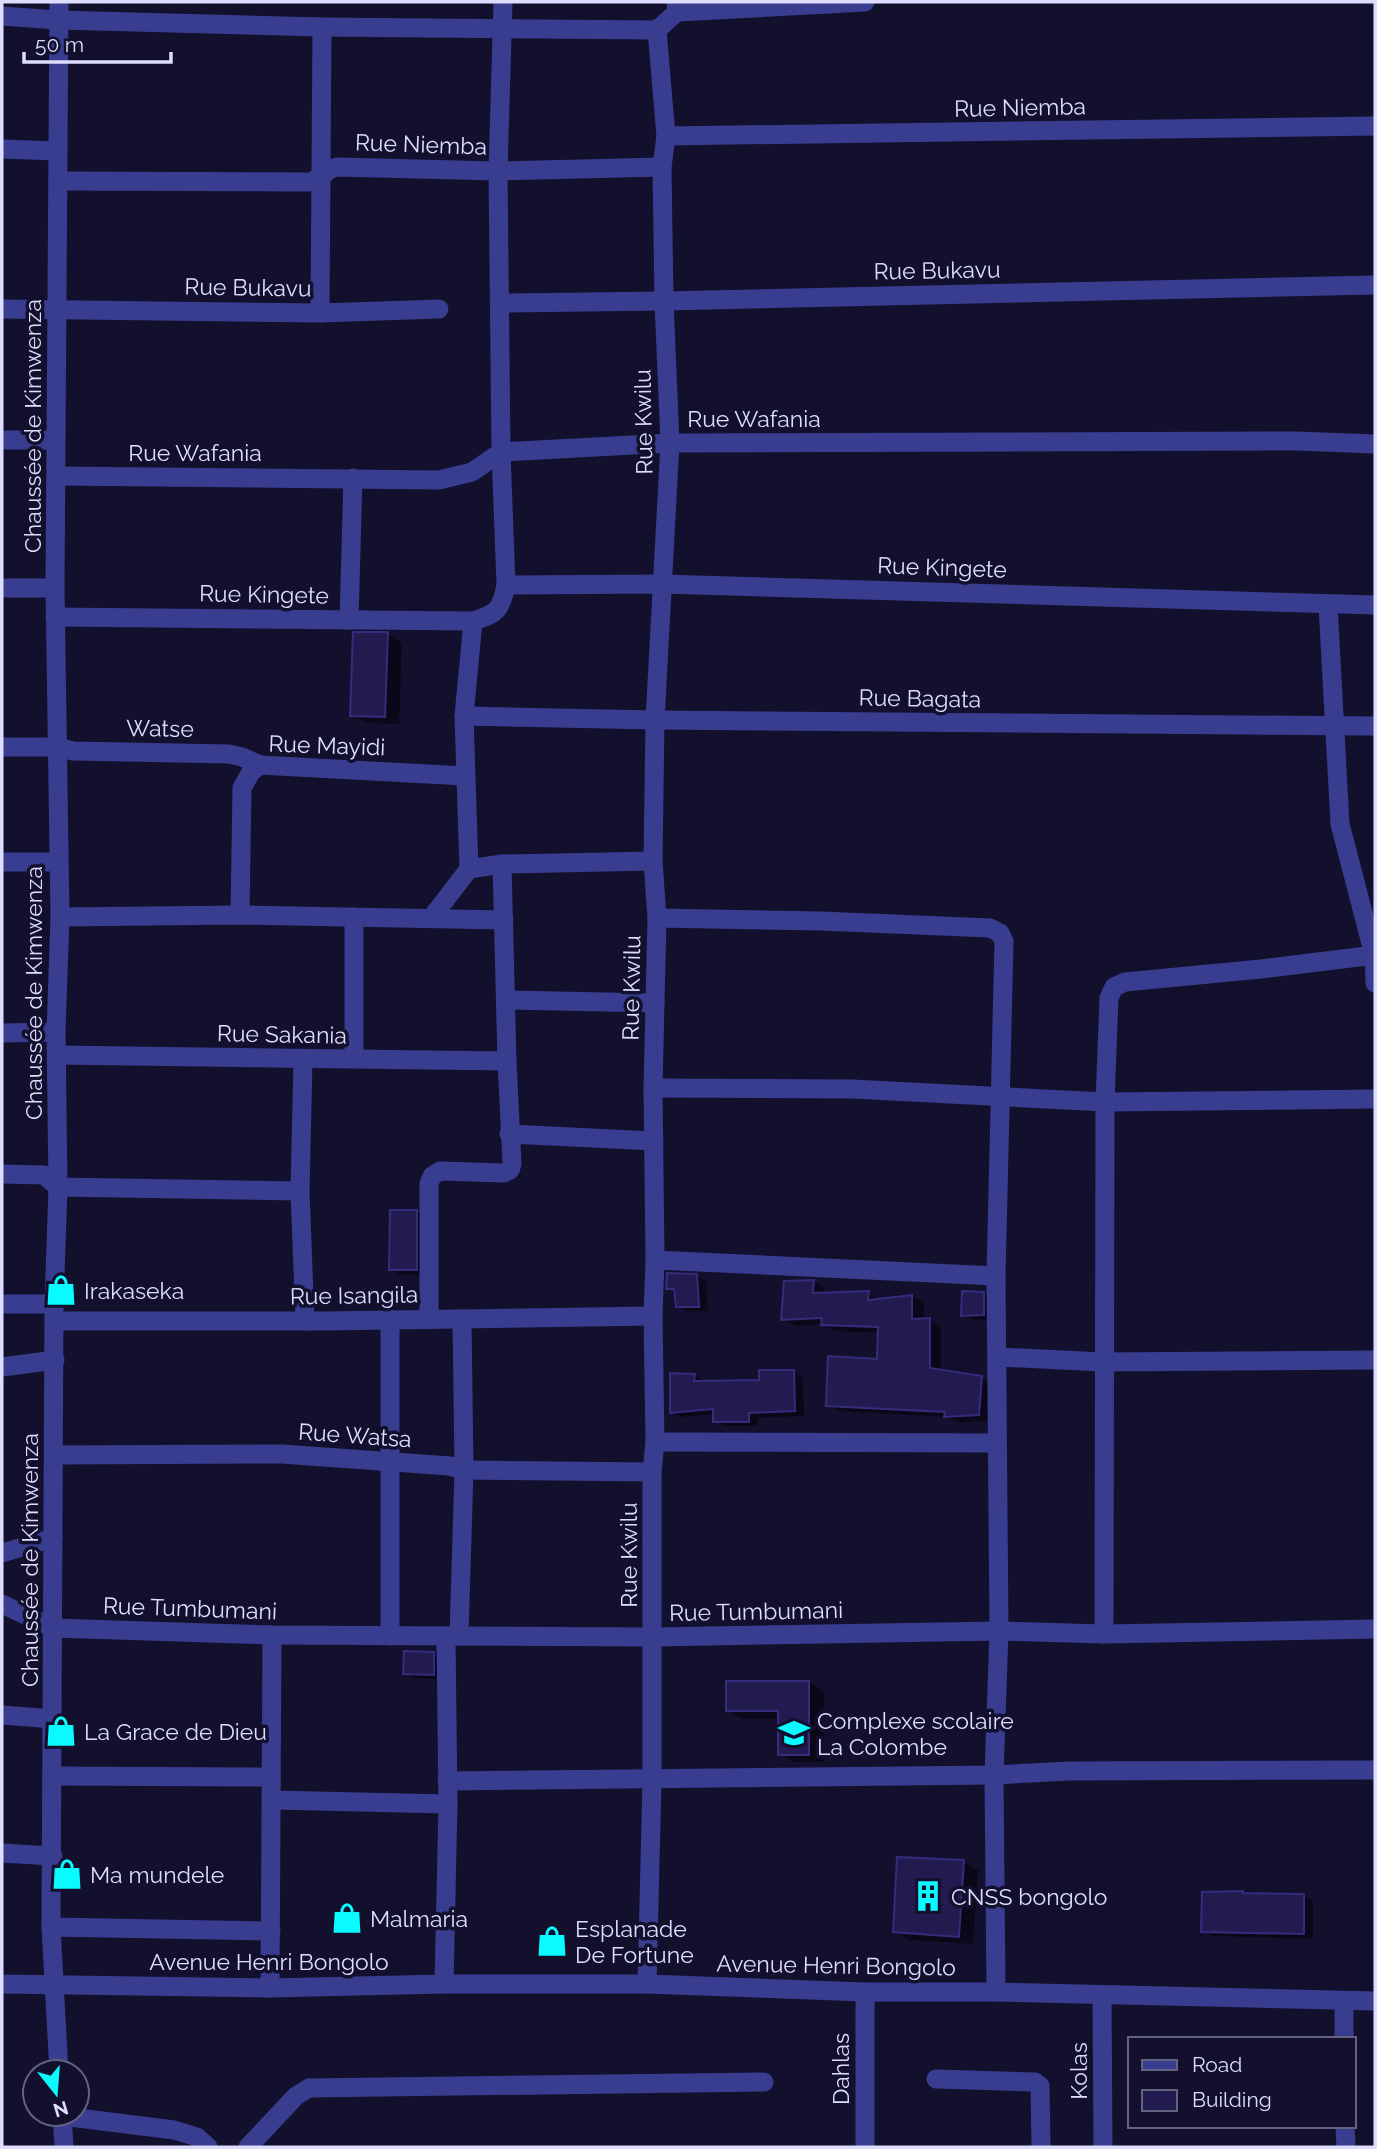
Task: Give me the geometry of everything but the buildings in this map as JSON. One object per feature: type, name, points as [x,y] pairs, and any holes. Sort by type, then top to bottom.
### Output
[{"type":"street","points":[[432,917],[468,869],[464,716],[473,621],[497,611],[503,602],[506,585],[501,452],[498,171],[503,2]]},
{"type":"street","points":[[2,16],[58,11],[322,27],[657,30],[676,7],[865,2]]},
{"type":"street","name":"Chaussée de Kimwenza","points":[[58,11],[55,617],[60,918],[56,1032],[58,1187],[51,1927],[58,2058]]},
{"type":"street","points":[[320,313],[322,27]]},
{"type":"street","name":"Rue Kwilu","points":[[647,1984],[653,1780],[653,1088],[657,918],[653,861],[656,720],[670,443],[662,167],[666,136],[657,30]]},
{"type":"street","name":"Rue Niemba","points":[[666,136],[1375,126]]},
{"type":"street","points":[[2,149],[58,151]]},
{"type":"street","name":"Rue Niemba","points":[[58,181],[309,182],[337,167],[498,171],[662,167]]},
{"type":"street","name":"Rue Bukavu","points":[[500,303],[1375,285]]},
{"type":"street","name":"Rue Bukavu","points":[[2,309],[320,313],[439,309]]},
{"type":"street","points":[[2,440],[56,440]]},
{"type":"street","name":"Rue Wafania","points":[[56,476],[439,481],[471,472],[501,452],[670,443],[1297,441],[1375,444]]},
{"type":"street","points":[[349,620],[353,478]]},
{"type":"street","name":"Rue Kingete","points":[[506,585],[662,584],[1375,605]]},
{"type":"street","points":[[2,588],[55,588]]},
{"type":"street","points":[[1328,604],[1340,824],[1375,955],[1375,983]]},
{"type":"street","name":"Rue Kingete","points":[[55,617],[473,621]]},
{"type":"street","name":"Rue Bagata","points":[[464,716],[1375,726]]},
{"type":"street","name":"Watse","points":[[2,747],[229,754],[260,765]]},
{"type":"street","name":"Rue Mayidi","points":[[240,915],[242,788],[251,772],[260,765],[465,776]]},
{"type":"street","points":[[468,869],[502,864],[653,861]]},
{"type":"street","points":[[2,862],[57,862]]},
{"type":"street","points":[[429,1319],[429,1184],[432,1175],[440,1171],[504,1173],[510,1170],[512,1164],[502,864]]},
{"type":"street","points":[[60,918],[240,915],[504,920]]},
{"type":"street","points":[[354,917],[354,1059]]},
{"type":"street","points":[[657,918],[990,928],[1000,933],[1004,941],[996,1276],[999,1631],[994,1776],[996,1992]]},
{"type":"street","points":[[1104,1634],[1105,1102],[1109,998],[1114,987],[1125,982],[1261,970],[1375,955]]},
{"type":"street","points":[[506,1000],[655,1003]]},
{"type":"street","points":[[2,1033],[56,1032]]},
{"type":"street","name":"Rue Sakania","points":[[57,1055],[507,1061]]},
{"type":"street","points":[[303,1059],[300,1191],[305,1321]]},
{"type":"street","points":[[653,1088],[852,1089],[1105,1102],[1375,1098]]},
{"type":"street","points":[[509,1134],[654,1141]]},
{"type":"street","points":[[2,1174],[44,1175],[58,1187],[300,1191]]},
{"type":"street","points":[[655,1260],[996,1276]]},
{"type":"street","name":"Rue Isangila","points":[[2,1304],[55,1313],[305,1321],[653,1316]]},
{"type":"street","points":[[390,1319],[390,1636]]},
{"type":"street","points":[[444,1984],[447,1780],[464,1471],[463,1319]]},
{"type":"street","points":[[998,1357],[1103,1362],[1375,1360]]},
{"type":"street","points":[[2,1367],[55,1360]]},
{"type":"street","points":[[654,1442],[997,1443]]},
{"type":"street","name":"Rue Watsa","points":[[54,1454],[282,1454],[450,1466],[464,1471],[652,1472]]},
{"type":"street","points":[[2,1553],[53,1538]]},
{"type":"street","points":[[2,1604],[53,1628]]},
{"type":"street","name":"Rue Tumbumani","points":[[53,1628],[272,1635],[653,1637],[999,1631],[1104,1634],[1375,1629]]},
{"type":"street","points":[[270,1988],[272,1635]]},
{"type":"street","points":[[2,1714],[53,1719]]},
{"type":"street","points":[[447,1780],[994,1776],[1069,1771],[1375,1770]]},
{"type":"street","points":[[53,1776],[270,1777]]},
{"type":"street","points":[[272,1800],[448,1804]]},
{"type":"street","points":[[2,1853],[53,1856]]},
{"type":"street","points":[[51,1927],[271,1931]]},
{"type":"street","name":"Avenue Henri Bongolo","points":[[2,1984],[270,1988],[444,1984],[647,1984],[865,1992],[1375,2000]]},
{"type":"street","name":"Dahlas","points":[[864,2147],[865,1992]]},
{"type":"street","name":"Kolas","points":[[1102,1995],[1103,2147]]},
{"type":"street","points":[[1344,2001],[1345,2037]]},
{"type":"street","points":[[936,2079],[1035,2082],[1040,2086],[1042,2101],[1041,2147]]},
{"type":"street","points":[[248,2147],[296,2096],[309,2088],[764,2082]]},
{"type":"street","points":[[91,2119],[174,2130],[197,2137],[208,2147]]},
{"type":"street","points":[[63,2128],[64,2147]]},
{"type":"street","points":[[1345,2128],[1346,2147]]},
{"type":"place","name":"Irakaseka","points":[[61,1290]]},
{"type":"place","name":"La Grace de Dieu","points":[[61,1731]]},
{"type":"place","name":"Complexe scolaire La Colombe","points":[[794,1733]]},
{"type":"place","name":"Ma mundele","points":[[67,1874]]},
{"type":"place","name":"CNSS bongolo","points":[[928,1896]]},
{"type":"place","name":"Malmaria","points":[[347,1918]]},
{"type":"place","name":"Esplanade De Fortune","points":[[552,1941]]}]
